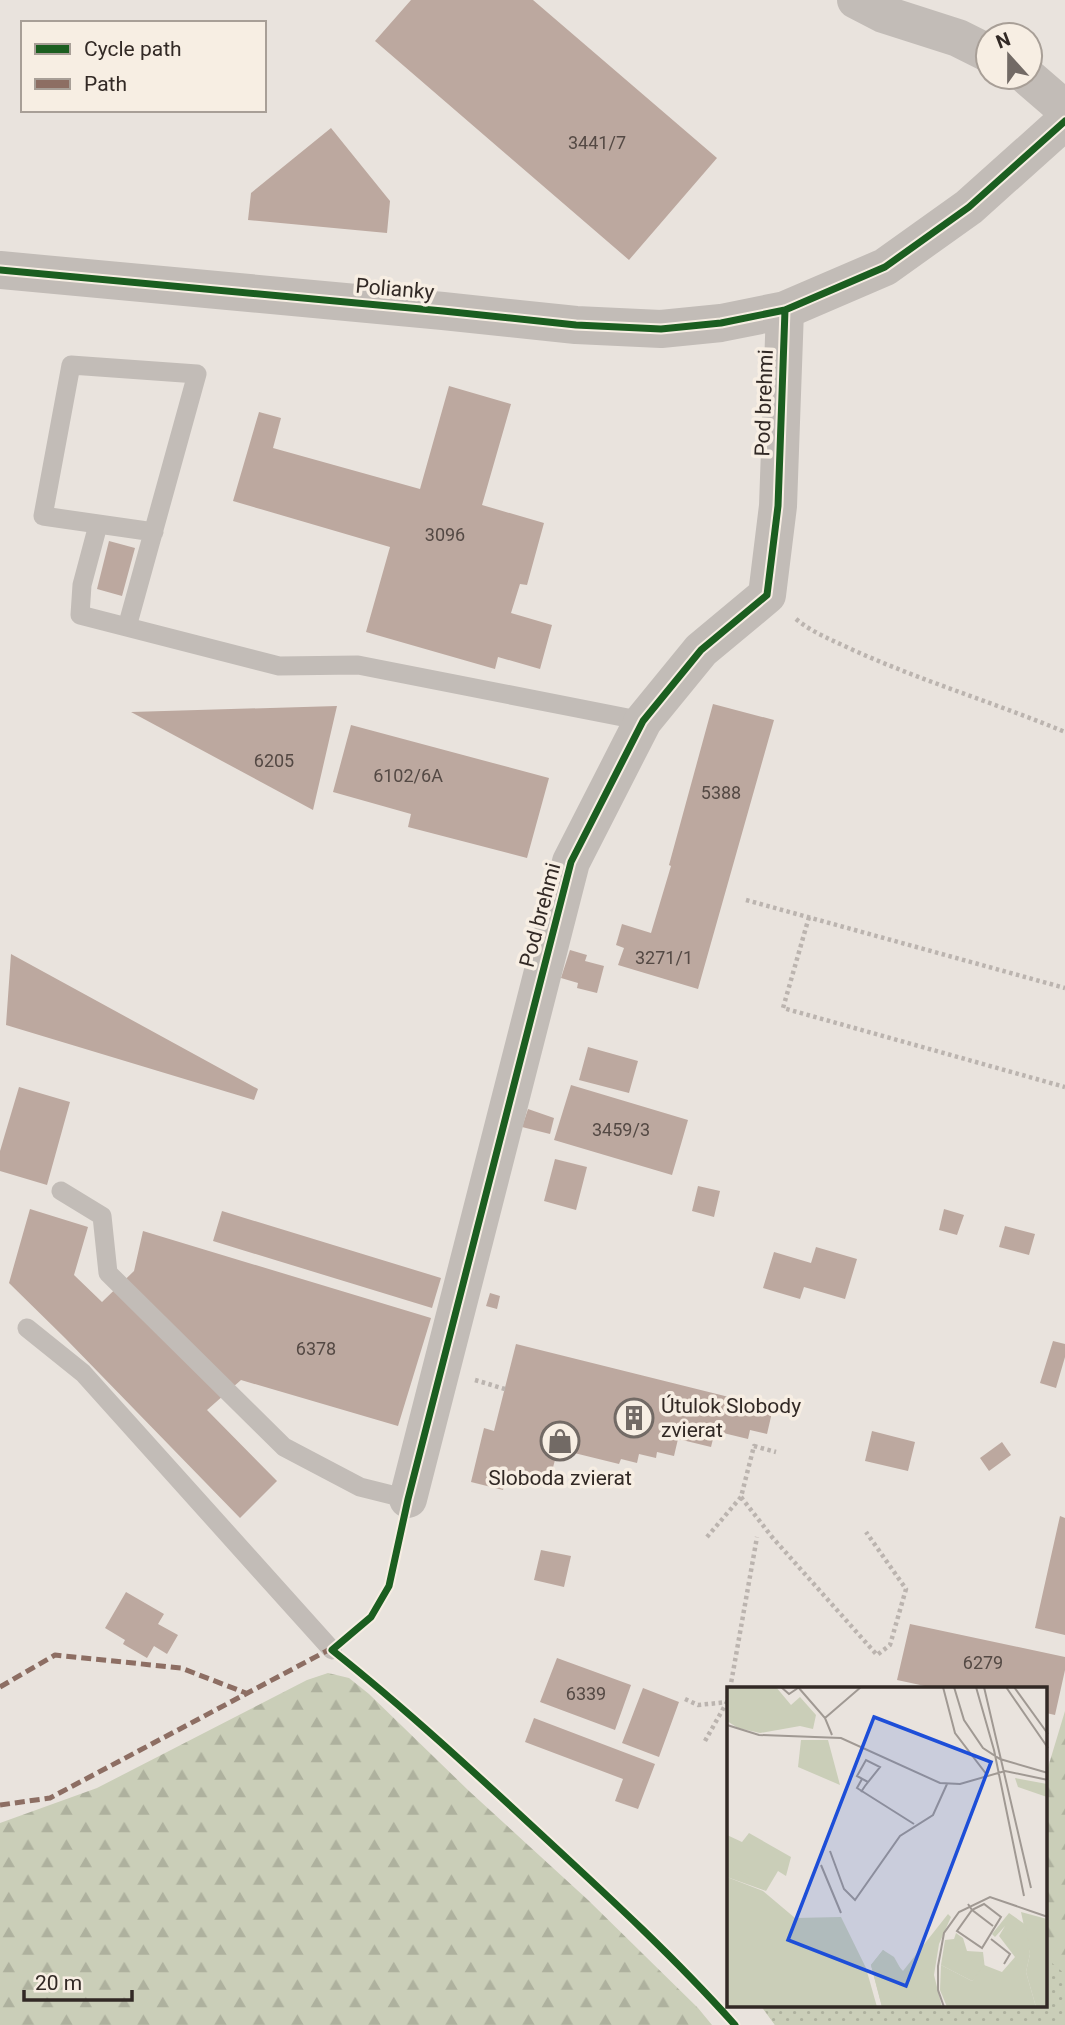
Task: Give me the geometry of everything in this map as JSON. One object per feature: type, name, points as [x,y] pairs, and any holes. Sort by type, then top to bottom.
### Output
[{"type":"street","points":[[856,0],[884,14],[958,38],[974,46]]},
{"type":"street","points":[[1044,91],[1065,109]]},
{"type":"street","name":"Polianky","points":[[0,270],[576,325],[661,329],[721,323],[785,310],[885,267],[969,207],[1065,121]]},
{"type":"street","name":"Pod brehmi","points":[[408,1499],[571,862],[643,721],[701,650],[768,595],[778,506],[785,310]]},
{"type":"lane","points":[[127,627],[154,532],[197,374],[71,365],[43,516],[154,532]]},
{"type":"lane","points":[[99,525],[82,585],[80,615],[279,666],[358,665],[643,721]]},
{"type":"lane","points":[[61,1191],[102,1216],[108,1273],[284,1447],[360,1487],[408,1499]]},
{"type":"lane","points":[[27,1328],[83,1373],[332,1650]]},
{"type":"path","points":[[768,595],[810,631],[892,668],[1065,732]]},
{"type":"path","points":[[746,900],[1065,988]]},
{"type":"path","points":[[808,917],[783,1008],[1065,1087]]},
{"type":"path","points":[[475,1380],[505,1389]]},
{"type":"path","points":[[707,1537],[741,1497],[754,1447],[776,1452]]},
{"type":"path","points":[[741,1497],[772,1537],[877,1655],[890,1645],[906,1589],[866,1532]]},
{"type":"path","points":[[730,1687],[757,1537]]},
{"type":"path","points":[[685,1699],[698,1705],[727,1702]]},
{"type":"path","points":[[705,1741],[727,1704]]},
{"type":"green space","points":[[328,1673],[349,1678],[369,1694],[469,1791],[588,1900],[712,2025],[0,2025],[0,1823],[97,1788],[307,1680]]},
{"type":"green space","points":[[1065,1711],[1065,2025],[775,2025],[762,2008],[1048,2008],[1048,1767]]},
{"type":"green space","points":[[1048,1960],[1065,1974],[1065,2025],[775,2025],[762,2008],[1048,2008]]},
{"type":"building","points":[[411,0],[533,0],[717,158],[629,260],[375,41]]},
{"type":"building","points":[[331,128],[390,201],[387,233],[248,220],[251,193]]},
{"type":"building","points":[[449,386],[511,404],[482,505],[544,523],[527,585],[520,584],[511,613],[552,625],[540,669],[498,657],[495,669],[366,632],[390,547],[233,501],[259,412],[281,418],[273,448],[420,489]]},
{"type":"building","points":[[109,541],[135,548],[122,596],[97,589]]},
{"type":"building","points":[[713,704],[774,720],[698,989],[618,965],[624,948],[616,945],[622,924],[651,933]]},
{"type":"building","points":[[337,706],[313,810],[131,712]]},
{"type":"building","points":[[351,725],[549,778],[527,858],[408,827],[411,814],[333,792]]},
{"type":"building","points":[[570,950],[587,955],[585,961],[604,966],[597,993],[577,988],[578,983],[561,978]]},
{"type":"building","points":[[11,954],[258,1089],[254,1100],[6,1025]]},
{"type":"building","points":[[588,1047],[638,1061],[629,1093],[579,1080]]},
{"type":"building","points":[[571,1085],[688,1120],[672,1175],[554,1140]]},
{"type":"building","points":[[19,1087],[70,1102],[47,1185],[0,1171],[0,1151]]},
{"type":"building","points":[[528,1109],[554,1118],[550,1134],[522,1127]]},
{"type":"building","points":[[555,1159],[587,1167],[576,1210],[544,1201]]},
{"type":"building","points":[[698,1186],[720,1191],[714,1217],[692,1211]]},
{"type":"building","points":[[30,1209],[88,1227],[74,1275],[102,1302],[134,1271],[143,1231],[431,1318],[398,1426],[241,1380],[207,1410],[277,1481],[240,1518],[9,1283]]},
{"type":"building","points":[[944,1209],[964,1215],[957,1235],[939,1230]]},
{"type":"building","points":[[222,1211],[441,1278],[432,1308],[213,1241]]},
{"type":"building","points":[[1005,1226],[1035,1234],[1029,1255],[999,1247]]},
{"type":"building","points":[[816,1247],[857,1259],[845,1299],[804,1287],[800,1299],[763,1288],[774,1252],[811,1263]]},
{"type":"building","points":[[490,1293],[500,1296],[497,1309],[486,1306]]},
{"type":"building","points":[[1053,1341],[1065,1344],[1065,1357],[1056,1388],[1040,1383]]},
{"type":"building","name":"Útulok Slobody zvierat","points":[[516,1344],[773,1408],[767,1434],[750,1430],[748,1439],[715,1431],[711,1447],[678,1439],[674,1456],[657,1452],[656,1458],[639,1454],[637,1463],[621,1459],[619,1464],[558,1449],[549,1482],[508,1472],[503,1490],[471,1482],[484,1428],[494,1431]]},
{"type":"building","points":[[872,1431],[915,1442],[908,1471],[865,1461]]},
{"type":"building","points":[[1002,1442],[1011,1455],[989,1471],[980,1458]]},
{"type":"building","points":[[1060,1516],[1065,1518],[1065,1635],[1035,1628]]},
{"type":"building","points":[[541,1550],[571,1556],[564,1587],[534,1580]]},
{"type":"building","points":[[126,1592],[164,1614],[158,1624],[178,1635],[167,1654],[154,1646],[147,1658],[123,1644],[125,1640],[105,1628]]},
{"type":"building","points":[[910,1624],[1065,1657],[1065,1670],[1055,1715],[1048,1713],[1048,1687],[930,1687],[897,1680]]},
{"type":"building","points":[[557,1658],[631,1685],[615,1730],[540,1702]]},
{"type":"building","points":[[643,1688],[679,1702],[659,1757],[622,1743]]},
{"type":"building","points":[[534,1718],[655,1764],[638,1809],[615,1801],[623,1779],[525,1742]]},
{"type":"marked path","points":[[0,1805],[50,1798],[336,1646]]},
{"type":"marked path","points":[[0,1687],[55,1655],[181,1668],[246,1693]]},
{"type":"cycle path","points":[[0,270],[576,325],[661,329],[721,323],[785,310],[885,267],[969,207],[1065,121]]},
{"type":"cycle path","points":[[735,2025],[666,1953],[569,1860],[387,1695],[332,1650],[371,1617],[389,1586],[408,1499],[571,862],[643,721],[701,650],[767,595],[778,506],[785,310]]},
{"type":"place","name":"Útulok Slobody zvierat","points":[[634,1418]]},
{"type":"place","name":"Sloboda zvierat","points":[[560,1441]]}]
